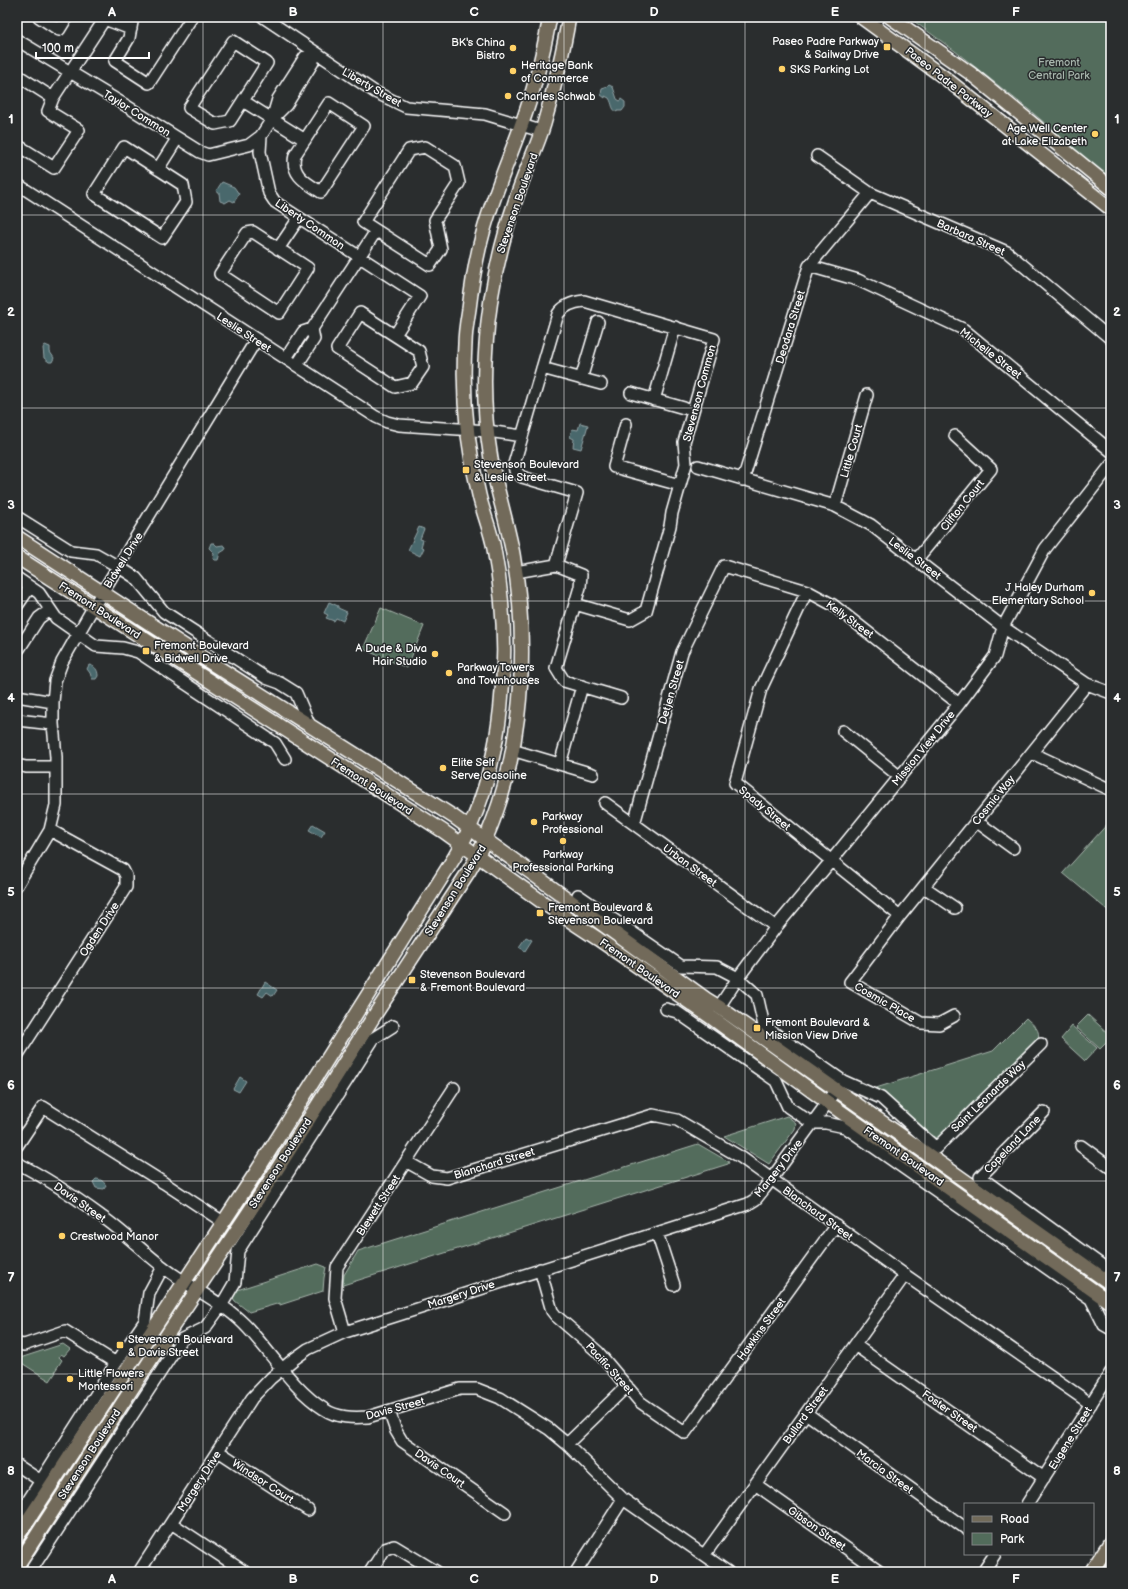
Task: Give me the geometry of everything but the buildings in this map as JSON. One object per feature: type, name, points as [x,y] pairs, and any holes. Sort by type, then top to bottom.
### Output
[{"type":"main road","name":"Stevenson Boulevard","points":[[17,1537],[185,1281],[408,933],[462,845],[484,790],[493,752],[500,702],[504,646],[502,605],[493,541],[479,496],[466,430],[465,343],[474,269],[483,233],[497,189],[521,125],[544,52],[550,17]]},
{"type":"main road","name":"Stevenson Boulevard","points":[[17,1566],[196,1290],[269,1182],[332,1081],[478,856],[499,802],[512,750],[516,723],[521,666],[521,626],[516,572],[493,466],[488,431],[486,345],[495,272],[503,238],[541,131],[563,55],[569,17]]},
{"type":"main road","name":"Paseo Padre Parkway","points":[[860,17],[877,21],[946,78],[1111,208]]},
{"type":"main road","name":"Paseo Padre Parkway","points":[[890,17],[970,73],[1111,188]]},
{"type":"main road","name":"Fremont Boulevard","points":[[17,536],[103,593],[470,828],[706,1000],[716,1012],[827,1102],[1111,1303]]},
{"type":"main road","name":"Fremont Boulevard","points":[[17,557],[462,845],[545,904],[598,939],[716,1012],[836,1091],[1111,1284]]},
{"type":"main road","points":[[1091,1572],[1111,1541]]},
{"type":"street","points":[[39,17],[59,30],[68,17]]},
{"type":"street","points":[[133,17],[129,38],[115,61],[149,83],[192,17]]},
{"type":"street","name":"Liberty Street","points":[[263,17],[313,52],[376,92],[406,107],[486,114],[541,131]]},
{"type":"street","points":[[17,144],[54,168],[79,130],[48,110],[53,98],[101,18],[130,29]]},
{"type":"street","name":"Taylor Common","points":[[17,40],[55,64],[70,71],[200,152],[208,155],[249,145],[261,136]]},
{"type":"street","points":[[232,41],[267,63],[243,100],[230,121],[215,124],[189,108],[232,41]]},
{"type":"street","points":[[261,136],[272,119],[278,99],[289,91],[313,62],[313,52]]},
{"type":"street","points":[[17,75],[53,98]]},
{"type":"street","points":[[243,100],[305,140]]},
{"type":"street","points":[[329,103],[364,126],[321,192],[296,174],[294,167],[295,155],[305,140],[329,103]]},
{"type":"street","name":"Liberty Common","points":[[261,136],[260,152],[269,193],[274,202],[420,296],[395,335]]},
{"type":"street","points":[[158,169],[177,139]]},
{"type":"street","points":[[124,147],[158,169],[183,185],[186,202],[162,238],[94,194],[124,147]]},
{"type":"street","points":[[425,147],[455,166],[460,183],[435,220],[441,248],[430,265],[376,230],[363,222],[409,150],[425,147]]},
{"type":"street","name":"Barbara Street","points":[[817,156],[870,193],[1007,252],[1111,339]]},
{"type":"street","name":"Leslie Street","points":[[17,184],[376,417],[387,422],[405,426],[488,431]]},
{"type":"street","name":"Deodara Street","points":[[743,480],[809,266],[870,193]]},
{"type":"street","points":[[278,248],[299,218]]},
{"type":"street","points":[[286,358],[303,332],[312,329],[376,230]]},
{"type":"street","points":[[253,232],[278,248],[308,268],[279,313],[220,274],[247,233],[253,232]]},
{"type":"street","name":"Michelle Street","points":[[809,266],[858,280],[963,328],[1111,451]]},
{"type":"street","name":"Stevenson Common","points":[[556,566],[577,493],[522,477],[515,471],[514,464],[558,314],[562,309],[575,302],[584,301],[714,339],[684,442],[686,464],[646,611],[630,620],[575,604]]},
{"type":"street","points":[[360,313],[395,335],[419,351],[423,367],[412,383],[395,386],[337,349],[360,313]]},
{"type":"street","points":[[581,379],[598,322]]},
{"type":"street","points":[[654,400],[675,327]]},
{"type":"street","points":[[297,365],[314,339],[312,329]]},
{"type":"street","name":"Bidwell Drive","points":[[18,881],[50,830],[56,805],[53,702],[55,681],[62,662],[94,606],[120,567],[256,340]]},
{"type":"street","points":[[542,368],[601,384]]},
{"type":"street","points":[[631,393],[684,408]]},
{"type":"street","name":"Little Court","points":[[835,506],[867,395]]},
{"type":"street","points":[[626,424],[614,467],[680,486]]},
{"type":"street","points":[[488,431],[522,436]]},
{"type":"street","name":"Clifton Court","points":[[917,560],[991,469],[955,436]]},
{"type":"street","name":"Mission View Drive","points":[[716,1012],[738,978],[776,927],[831,862],[959,704],[995,656],[1003,627],[1045,549],[1111,465]]},
{"type":"street","name":"Leslie Street","points":[[698,466],[835,506],[871,525],[1003,627],[1087,684],[1111,693]]},
{"type":"street","points":[[17,517],[71,552],[96,554],[120,567],[136,578],[164,612],[258,673],[268,679],[280,683],[296,693],[310,726]]},
{"type":"street","points":[[516,572],[556,566],[580,575],[580,587],[556,668],[564,681],[621,698]]},
{"type":"street","name":"Kelly Street","points":[[724,566],[807,591],[833,605],[959,704]]},
{"type":"street","name":"Detjen Street","points":[[634,824],[682,652],[724,566]]},
{"type":"street","name":"Fremont Boulevard","points":[[17,578],[39,593],[56,618],[78,634],[96,646],[123,648],[138,652],[275,743],[285,759]]},
{"type":"street","points":[[17,606],[30,587]]},
{"type":"street","name":"Spady Street","points":[[807,591],[761,689],[735,783],[831,862],[900,916]]},
{"type":"street","points":[[17,648],[19,649],[39,618],[50,610]]},
{"type":"street","name":"Cosmic Way","points":[[900,916],[1087,684]]},
{"type":"street","points":[[560,764],[582,686]]},
{"type":"street","points":[[17,696],[53,702]]},
{"type":"street","points":[[17,720],[53,724]]},
{"type":"street","points":[[843,731],[900,777]]},
{"type":"street","points":[[512,750],[593,774]]},
{"type":"street","points":[[1032,753],[1111,790]]},
{"type":"street","points":[[17,765],[26,767],[56,767]]},
{"type":"street","name":"Urban Street","points":[[605,804],[776,927]]},
{"type":"street","points":[[976,822],[1013,848]]},
{"type":"street","name":"Ogden Drive","points":[[17,1056],[126,887],[126,876],[123,870],[50,830]]},
{"type":"street","points":[[924,887],[955,908]]},
{"type":"street","points":[[578,895],[680,966],[717,967],[738,978]]},
{"type":"street","name":"Cosmic Place","points":[[900,916],[850,982],[921,1023],[939,1024],[954,1016]]},
{"type":"street","name":"Saint Leonards Way","points":[[738,978],[757,995],[764,1026],[843,1081],[882,1098],[936,1148],[1041,1044]]},
{"type":"street","name":"Fremont Boulevard","points":[[666,1009],[677,1012],[776,1081],[788,1107],[812,1123],[826,1123],[845,1127],[1091,1299],[1104,1325],[1111,1330]]},
{"type":"street","name":"Stevenson Boulevard","points":[[30,1572],[182,1340],[205,1328],[221,1306],[235,1282],[238,1251],[374,1038],[393,1026]]},
{"type":"street","name":"Blewett Street","points":[[345,1332],[335,1298],[337,1267],[454,1088]]},
{"type":"street","name":"Margery Drive","points":[[139,1572],[252,1398],[282,1368],[308,1349],[345,1332],[748,1204],[756,1199],[836,1091]]},
{"type":"street","points":[[17,1146],[43,1107],[223,1222]]},
{"type":"street","name":"Copeland Lane","points":[[1044,1112],[980,1177],[1104,1267],[1111,1268]]},
{"type":"street","name":"Blanchard Street","points":[[406,1162],[432,1176],[447,1178],[653,1115],[677,1120],[742,1158],[905,1276],[1091,1404]]},
{"type":"street","points":[[1081,1146],[1111,1168]]},
{"type":"street","name":"Davis Street","points":[[17,1163],[42,1176],[102,1217],[163,1267],[221,1306],[243,1323],[310,1399],[324,1410],[337,1416],[354,1418],[368,1417],[460,1389],[477,1389],[500,1398],[549,1429],[567,1444],[623,1499],[705,1554],[728,1572]]},
{"type":"street","name":"Hawkins Street","points":[[685,1433],[836,1225]]},
{"type":"street","points":[[657,1233],[674,1285]]},
{"type":"street","points":[[17,1518],[116,1363],[145,1321],[149,1293],[163,1267]]},
{"type":"street","name":"Pacific Street","points":[[540,1269],[552,1311],[556,1316],[598,1352],[647,1408],[685,1433]]},
{"type":"street","name":"Bullard Street","points":[[705,1554],[905,1276]]},
{"type":"street","points":[[17,1344],[24,1345],[65,1331],[116,1363]]},
{"type":"street","name":"Foster Street","points":[[855,1345],[1044,1478]]},
{"type":"street","name":"Eugene Street","points":[[1028,1503],[1111,1372]]},
{"type":"street","points":[[567,1444],[627,1386]]},
{"type":"street","name":"Davis Court","points":[[389,1411],[396,1431],[402,1441],[505,1513]]},
{"type":"street","name":"Marcia Street","points":[[806,1414],[964,1527]]},
{"type":"street","name":"Windsor Court","points":[[218,1451],[308,1510]]},
{"type":"street","points":[[17,1464],[41,1481]]},
{"type":"street","name":"Gibson Street","points":[[755,1484],[880,1572]]},
{"type":"street","points":[[576,1572],[623,1499]]},
{"type":"street","points":[[171,1524],[245,1572]]},
{"type":"street","points":[[372,1571],[385,1549],[394,1546],[437,1572]]},
{"type":"street","points":[[983,1572],[994,1555]]},
{"type":"green space","name":"Fremont Central Park","points":[[908,17],[1111,17],[1111,182],[1078,156],[1062,138],[1033,113],[955,51]]},
{"type":"green space","points":[[381,608],[424,626],[407,668],[363,649]]},
{"type":"green space","points":[[1111,820],[1111,913],[1063,873]]},
{"type":"green space","points":[[1088,1015],[1111,1036],[1111,1038],[1100,1049],[1076,1027]]},
{"type":"green space","points":[[1026,1018],[1038,1031],[1038,1041],[938,1139],[914,1122],[902,1108],[876,1088],[993,1051]]},
{"type":"green space","points":[[1072,1026],[1097,1048],[1085,1061],[1061,1039]]},
{"type":"green space","points":[[787,1116],[796,1123],[795,1129],[769,1164],[724,1136]]},
{"type":"green space","points":[[698,1144],[729,1162],[728,1164],[343,1285],[344,1275],[358,1251]]},
{"type":"green space","points":[[318,1264],[326,1267],[323,1291],[280,1305],[280,1303],[249,1312],[233,1298],[237,1290]]},
{"type":"green space","points":[[63,1344],[70,1349],[64,1356],[61,1354],[59,1357],[62,1360],[50,1381],[17,1360],[17,1359]]},
{"type":"water","points":[[609,85],[613,87],[617,99],[620,101],[621,99],[625,102],[625,107],[622,111],[615,111],[609,98],[605,96],[605,98],[601,95],[602,88]]},
{"type":"water","points":[[222,182],[234,187],[239,194],[234,202],[230,200],[225,203],[220,201],[219,193],[216,191]]},
{"type":"water","points":[[45,345],[50,347],[50,352],[54,358],[52,362],[49,362],[44,358],[43,348]]},
{"type":"water","points":[[580,423],[588,425],[581,449],[573,447],[574,439],[570,437],[572,429],[578,430]]},
{"type":"water","points":[[419,527],[424,529],[420,539],[423,540],[421,547],[424,548],[420,556],[408,550]]},
{"type":"water","points":[[211,543],[214,543],[217,546],[223,545],[226,547],[225,550],[220,553],[218,560],[213,559],[214,553],[209,548]]},
{"type":"water","points":[[329,602],[347,612],[343,621],[336,618],[334,621],[326,618],[328,615],[324,613]]},
{"type":"water","points":[[89,665],[93,666],[97,670],[98,676],[96,679],[92,679],[87,669]]},
{"type":"water","points":[[313,824],[325,831],[321,837],[309,830]]},
{"type":"water","points":[[526,937],[532,940],[525,951],[519,947]]},
{"type":"water","points":[[265,982],[277,990],[273,996],[267,992],[263,997],[258,994]]},
{"type":"water","points":[[240,1077],[246,1081],[239,1092],[233,1089]]},
{"type":"water","points":[[96,1179],[104,1183],[106,1186],[104,1189],[96,1188],[93,1182]]},
{"type":"place","name":"Paseo Padre Parkway & Sailway Drive","points":[[887,47]]},
{"type":"place","name":"BK's China Bistro","points":[[513,48]]},
{"type":"place","name":"SKS Parking Lot","points":[[782,69]]},
{"type":"place","name":"Heritage Bank of Commerce","points":[[513,71]]},
{"type":"place","name":"Charles Schwab","points":[[508,96]]},
{"type":"place","name":"Age Well Center at Lake Elizabeth","points":[[1095,134]]},
{"type":"place","name":"Stevenson Boulevard & Leslie Street","points":[[466,470]]},
{"type":"place","name":"J Haley Durham Elementary School","points":[[1092,593]]},
{"type":"place","name":"Fremont Boulevard & Bidwell Drive","points":[[146,651]]},
{"type":"place","name":"A Dude & Diva Hair Studio","points":[[435,654]]},
{"type":"place","name":"Parkway Towers and Townhouses","points":[[449,673]]},
{"type":"place","name":"Elite Self Serve Gasoline","points":[[443,768]]},
{"type":"place","name":"Parkway Professional","points":[[534,822]]},
{"type":"place","name":"Parkway Professional Parking","points":[[563,841]]},
{"type":"place","name":"Fremont Boulevard & Stevenson Boulevard","points":[[540,913]]},
{"type":"place","name":"Stevenson Boulevard & Fremont Boulevard","points":[[412,980]]},
{"type":"place","name":"Fremont Boulevard & Mission View Drive","points":[[757,1028]]},
{"type":"place","name":"Crestwood Manor","points":[[62,1236]]},
{"type":"place","name":"Stevenson Boulevard & Davis Street","points":[[120,1345]]},
{"type":"place","name":"Little Flowers Montessori","points":[[70,1379]]}]
